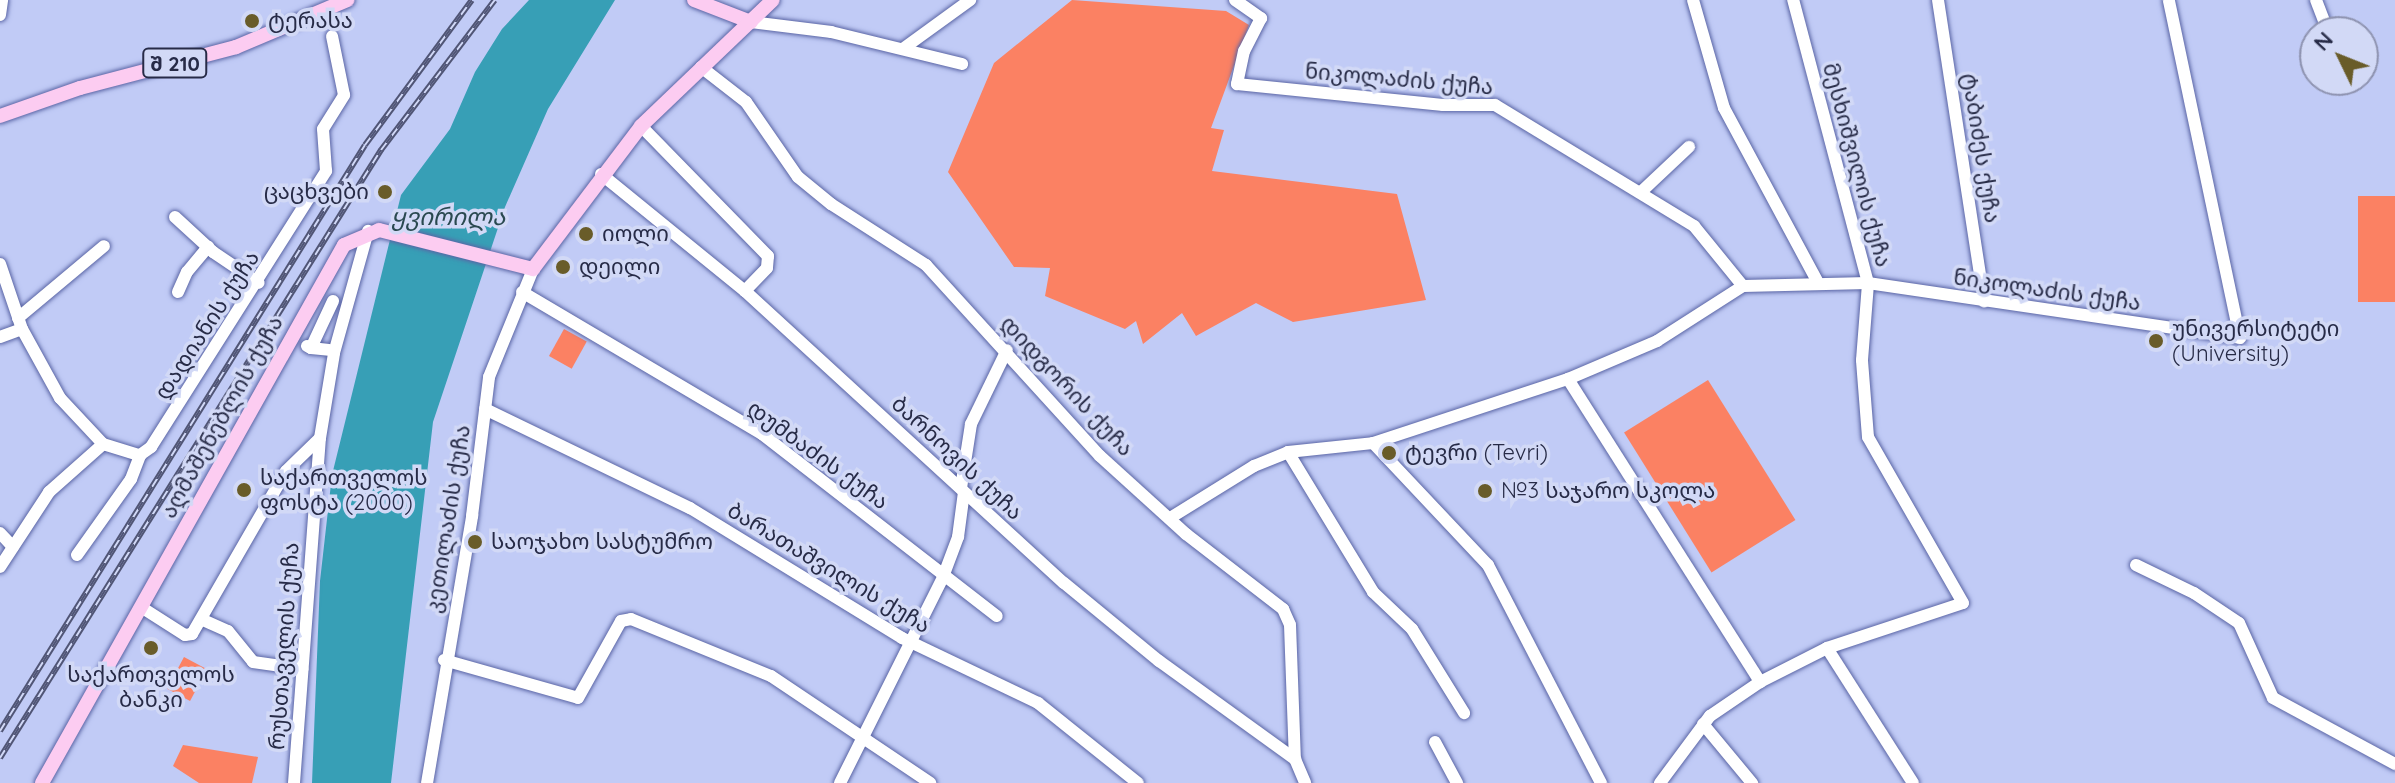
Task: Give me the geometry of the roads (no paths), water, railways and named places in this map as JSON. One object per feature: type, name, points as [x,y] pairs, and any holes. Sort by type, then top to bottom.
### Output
[{"type":"main road","name":"შ 210","points":[[0,116],[80,88],[236,47],[323,6],[347,0]]},
{"type":"main road","points":[[694,0],[745,20]]},
{"type":"main road","points":[[373,230],[533,269],[601,174],[641,126],[745,20],[773,0]]},
{"type":"main road","name":"აღმაშენებლის ქუჩა","points":[[42,783],[344,245],[373,230]]},
{"type":"street","points":[[0,15],[2,0]]},
{"type":"street","points":[[904,48],[970,0]]},
{"type":"street","name":"ნიკოლაძის ქუჩა","points":[[1235,0],[1261,18],[1244,51],[1237,84],[1443,105],[1495,105],[1694,226],[1743,286]]},
{"type":"street","points":[[1693,0],[1724,108],[1817,281]]},
{"type":"street","name":"მესხიშვილის ქუჩა","points":[[1793,0],[1868,283],[1862,360],[1868,437],[1963,603],[1827,648]]},
{"type":"street","name":"ტაბიძეს ქუჩა","points":[[1938,0],[1984,302]]},
{"type":"street","name":"ნიკოლაძის ქუჩა","points":[[1170,518],[1254,466],[1288,452],[1373,443],[1568,379],[1657,341],[1743,286],[1817,281],[1868,283],[2240,338],[2169,0]]},
{"type":"street","points":[[745,20],[904,48],[962,64]]},
{"type":"street","name":"დადიანის ქუჩა","points":[[77,555],[131,479],[140,455],[151,447],[259,283],[326,171],[323,129],[344,95],[332,36]]},
{"type":"street","name":"დიდგორის ქუჩა","points":[[701,67],[746,102],[798,177],[926,265],[1007,350],[1100,456],[1288,616],[1295,759],[1305,783]]},
{"type":"street","points":[[641,126],[768,256],[767,268],[745,291]]},
{"type":"street","points":[[1641,192],[1689,147]]},
{"type":"street","name":"ბარნოვის ქუჩა","points":[[601,174],[745,291],[963,490],[1159,661],[1295,759]]},
{"type":"street","points":[[175,217],[208,247],[259,283]]},
{"type":"street","name":"რუსთაველის ქუჩა","points":[[294,783],[320,438],[334,353],[373,230]]},
{"type":"street","points":[[0,337],[20,324],[104,246]]},
{"type":"street","points":[[178,292],[187,272],[208,247]]},
{"type":"street","points":[[0,264],[20,324],[60,398],[103,444],[140,455]]},
{"type":"street","name":"კეთილაძის ქუჩა","points":[[427,783],[444,660],[472,516],[485,409],[499,344],[533,269]]},
{"type":"street","name":"დუმბაძის ქუჩა","points":[[522,292],[762,434],[997,616]]},
{"type":"street","points":[[329,350],[309,347],[324,327],[333,301]]},
{"type":"street","points":[[840,783],[943,577],[958,537],[971,424],[1007,350]]},
{"type":"street","points":[[1568,379],[1760,682]]},
{"type":"street","name":"ბარათაშვილის ქუჩა","points":[[485,409],[690,508],[911,643],[1045,707],[1138,783]]},
{"type":"street","points":[[141,607],[185,635],[203,620],[286,471],[320,438]]},
{"type":"street","points":[[1373,443],[1488,565],[1601,783]]},
{"type":"street","points":[[0,567],[49,492],[103,444]]},
{"type":"street","points":[[1288,452],[1373,592],[1412,629],[1464,713]]},
{"type":"street","points":[[0,533],[13,547]]},
{"type":"street","points":[[2136,565],[2194,593],[2239,623],[2273,698],[2395,764]]},
{"type":"street","points":[[444,660],[578,698],[621,621],[631,619],[771,676],[930,783]]},
{"type":"street","points":[[203,620],[228,631],[253,662],[303,669]]},
{"type":"street","points":[[1660,783],[1703,724],[1760,682],[1827,648],[1913,783]]},
{"type":"street","points":[[1703,724],[1752,783]]},
{"type":"street","points":[[1435,742],[1457,783]]},
{"type":"water","name":"ყვირილა","points":[[529,0],[615,0],[548,109],[505,207],[433,422],[391,783],[312,783],[320,581],[332,475],[401,195],[450,129],[475,72],[502,29]]},
{"type":"railway","points":[[0,731],[365,145],[472,0]]},
{"type":"railway","points":[[0,758],[381,150],[495,0]]},
{"type":"place","name":"ტერასა","points":[[252,21]]},
{"type":"place","name":"ცაცხვები","points":[[385,192]]},
{"type":"place","name":"იოლი","points":[[586,234]]},
{"type":"place","name":"დეილი","points":[[563,267]]},
{"type":"place","name":"უნივერსიტეტი (University)","points":[[2156,341]]},
{"type":"place","name":"ტევრი (Tevri)","points":[[1389,453]]},
{"type":"place","name":"საქართველოს ფოსტა (2000)","points":[[244,490]]},
{"type":"place","name":"№3 საჯარო სკოლა","points":[[1485,491]]},
{"type":"place","name":"საოჯახო სასტუმრო","points":[[475,542]]},
{"type":"place","name":"საქართველოს ბანკი","points":[[151,648]]}]
